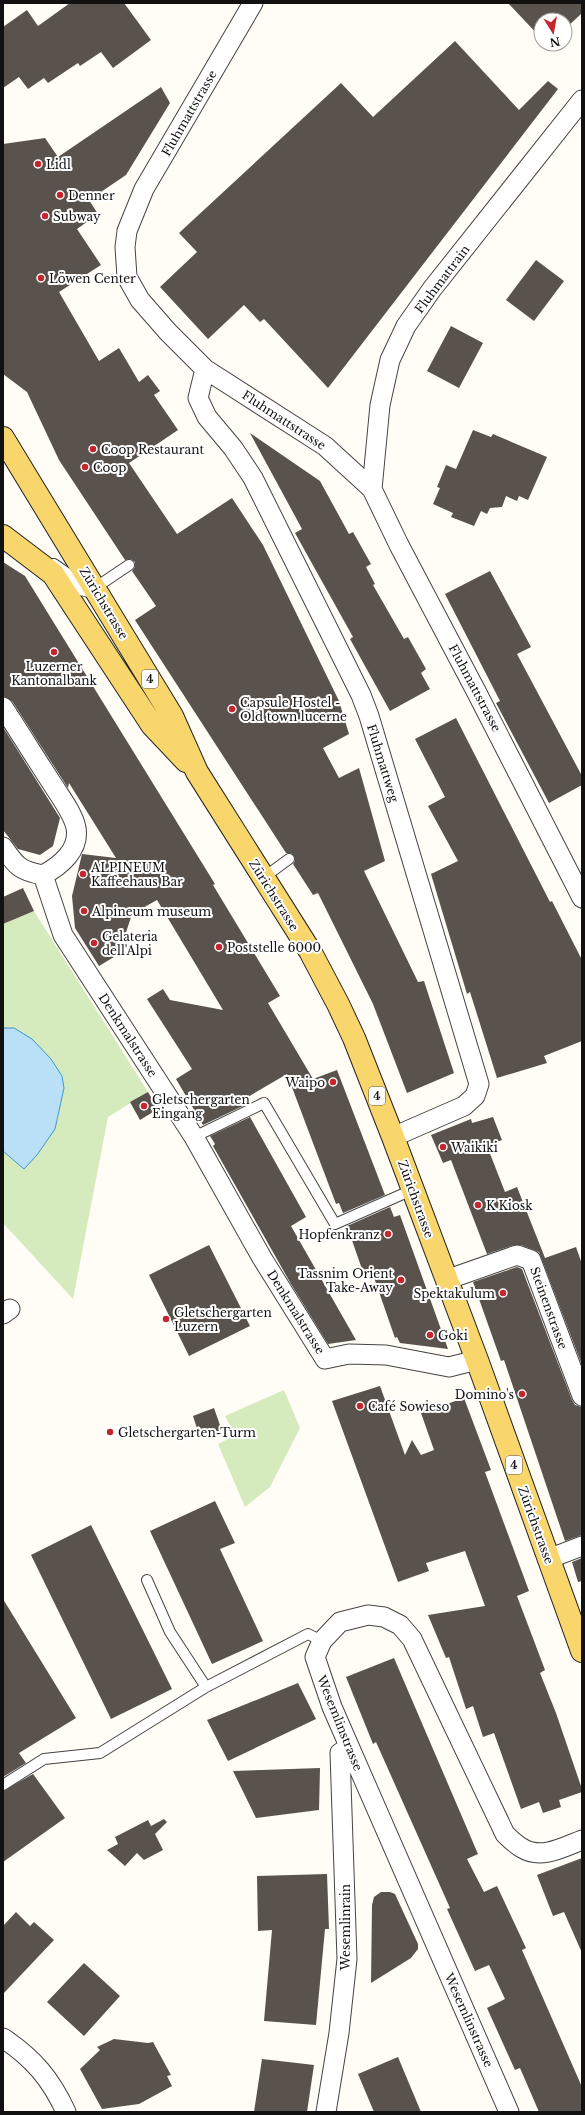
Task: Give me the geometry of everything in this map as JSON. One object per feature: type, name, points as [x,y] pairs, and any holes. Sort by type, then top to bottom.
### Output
[{"type":"main road","name":"Zürichstrasse","points":[[3,438],[172,716],[197,772],[310,951],[338,1004],[354,1038],[477,1360],[582,1651]]},
{"type":"main road","name":"Zürichstrasse","points":[[3,536],[34,558],[53,574],[152,725],[197,772]]},
{"type":"street","name":"Fluhmattstrasse","points":[[253,3],[144,189],[134,209],[126,239],[125,265],[127,277],[140,300],[168,332],[205,369],[325,446],[372,489],[399,545],[582,898]]},
{"type":"street","name":"Fluhmattrain","points":[[372,489],[380,404],[390,360],[406,326],[432,289],[582,100]]},
{"type":"street","name":"Fluhmattweg","points":[[205,369],[198,398],[207,417],[233,448],[253,478],[361,696],[369,716],[479,1084],[475,1096],[464,1106],[393,1138]]},
{"type":"street","points":[[3,708],[64,802],[76,828],[74,844],[66,860],[43,875],[30,873],[19,868],[3,847]]},
{"type":"street","name":"Denkmalstrasse","points":[[43,875],[63,935],[194,1137],[262,1258],[325,1359],[349,1354],[386,1355],[448,1367],[477,1360]]},
{"type":"street","name":"Steinenstrasse","points":[[446,1280],[518,1255],[532,1260],[582,1396]]},
{"type":"street","points":[[548,1560],[582,1546]]},
{"type":"street","name":"Wesemlinstrasse","points":[[509,2112],[332,1707],[315,1657],[322,1641],[340,1622],[368,1615],[384,1617],[400,1625],[412,1639],[505,1834],[522,1849],[536,1852],[551,1852],[582,1840]]},
{"type":"street","name":"Wesemlinrain","points":[[326,2112],[339,2033],[347,1959],[340,1753],[349,1748]]},
{"type":"street","points":[[3,2038],[23,2051],[50,2081],[66,2112]]},
{"type":"lane","points":[[34,558],[54,564],[67,573],[80,590],[89,592],[96,589],[129,565]]},
{"type":"lane","points":[[263,878],[289,859]]},
{"type":"lane","points":[[194,1137],[264,1103],[335,1224],[412,1190]]},
{"type":"lane","points":[[147,1580],[170,1632],[206,1687]]},
{"type":"lane","points":[[3,1785],[44,1759],[100,1753],[206,1687],[308,1634],[322,1641]]},
{"type":"green space","points":[[34,911],[148,1092],[108,1117],[73,1299],[3,1223],[3,924]]},
{"type":"green space","points":[[284,1390],[300,1428],[270,1487],[245,1507],[218,1444],[228,1439],[233,1432],[225,1416]]},
{"type":"water","points":[[3,1028],[14,1028],[32,1039],[51,1059],[62,1076],[64,1088],[55,1129],[37,1155],[24,1169],[3,1151]]},
{"type":"building","points":[[70,3],[124,3],[151,40],[113,68],[101,52],[80,66],[78,63],[48,83],[44,78],[28,89],[19,77],[3,88],[3,27],[27,10],[38,26]]},
{"type":"building","points":[[508,3],[582,3],[582,13],[573,21],[573,12],[533,12],[533,30]]},
{"type":"building","points":[[455,41],[519,110],[548,81],[558,89],[328,388],[264,319],[260,322],[244,305],[208,339],[160,287],[197,252],[179,233],[341,83],[373,117]]},
{"type":"building","points":[[161,87],[170,103],[126,175],[89,200],[98,214],[77,229],[101,265],[59,292],[99,361],[119,348],[139,382],[148,375],[160,391],[154,395],[178,430],[129,463],[177,534],[232,498],[263,545],[339,701],[349,734],[323,748],[339,778],[359,768],[385,861],[364,871],[418,982],[424,981],[454,1073],[407,1093],[373,1004],[318,893],[313,895],[293,864],[295,861],[294,856],[291,853],[286,853],[135,620],[156,606],[132,571],[135,567],[135,562],[131,559],[125,560],[59,460],[27,392],[3,374],[3,144],[45,138],[58,157]]},
{"type":"building","points":[[536,260],[564,281],[534,321],[506,300]]},
{"type":"building","points":[[451,326],[483,343],[459,388],[427,371]]},
{"type":"building","points":[[473,430],[491,437],[493,434],[547,457],[528,500],[519,496],[517,501],[506,496],[502,507],[490,508],[487,514],[481,511],[474,526],[451,517],[453,513],[433,504],[440,488],[437,487],[446,465],[456,469]]},
{"type":"building","points":[[250,433],[320,481],[349,534],[353,532],[371,564],[366,567],[375,584],[373,585],[404,639],[408,637],[426,669],[421,673],[430,689],[390,711],[350,639],[353,637],[295,533],[302,529]]},
{"type":"building","points":[[3,562],[25,576],[215,884],[213,885],[280,996],[268,1003],[313,1079],[337,1070],[385,1195],[343,1213],[339,1203],[336,1204],[287,1074],[241,1101],[243,1106],[203,1125],[176,1079],[192,1069],[147,999],[163,989],[170,1000],[223,1010],[157,900],[132,914],[119,954],[99,966],[75,928],[72,896],[82,854],[116,858],[69,783],[68,788],[12,701],[3,696]]},
{"type":"building","points":[[490,571],[531,647],[517,654],[582,776],[582,785],[549,803],[496,703],[500,701],[445,594]]},
{"type":"building","points":[[456,718],[550,902],[552,901],[582,960],[582,1041],[544,1056],[547,1063],[497,1078],[470,992],[467,994],[431,874],[458,861],[428,806],[445,797],[415,739]]},
{"type":"building","points":[[3,727],[60,818],[53,846],[40,855],[18,849],[3,830]]},
{"type":"building","points":[[23,888],[34,911],[3,924],[3,897]]},
{"type":"building","name":"Gletschergarten Eingang","points":[[148,1092],[158,1109],[140,1120],[130,1102]]},
{"type":"building","points":[[250,1117],[306,1217],[291,1226],[356,1340],[328,1344],[291,1284],[213,1146],[215,1144],[210,1136]]},
{"type":"building","points":[[493,1117],[502,1140],[487,1146],[505,1192],[517,1187],[545,1258],[576,1247],[582,1264],[582,1365],[539,1252],[521,1245],[514,1245],[487,1254],[451,1160],[443,1163],[431,1135],[471,1119],[472,1123]]},
{"type":"building","points":[[390,1207],[394,1217],[400,1215],[448,1349],[400,1343],[397,1337],[395,1338],[371,1269],[363,1272],[347,1226]]},
{"type":"building","points":[[209,1245],[250,1326],[189,1356],[149,1275]]},
{"type":"building","points":[[517,1267],[522,1269],[572,1400],[575,1405],[582,1407],[582,1535],[565,1541],[504,1360],[501,1361],[473,1282]]},
{"type":"building","points":[[380,1386],[405,1455],[412,1440],[421,1455],[434,1450],[421,1413],[464,1398],[491,1470],[485,1472],[529,1591],[517,1596],[545,1670],[540,1673],[556,1713],[582,1789],[582,1792],[559,1800],[561,1807],[543,1813],[539,1802],[521,1809],[494,1733],[483,1737],[473,1706],[466,1709],[449,1657],[446,1658],[428,1615],[485,1606],[465,1551],[426,1563],[429,1571],[398,1582],[332,1401]]},
{"type":"building","points":[[214,1408],[222,1431],[200,1438],[193,1416]]},
{"type":"building","points":[[215,1501],[235,1543],[220,1549],[263,1641],[212,1664],[150,1531]]},
{"type":"building","points":[[91,1525],[172,1689],[111,1719],[31,1555]]},
{"type":"building","points":[[582,1558],[582,1581],[578,1582],[572,1562]]},
{"type":"building","points":[[3,1599],[76,1718],[19,1753],[26,1763],[3,1777]]},
{"type":"building","points":[[394,1658],[478,1854],[467,1859],[484,1892],[497,1886],[526,1948],[522,1950],[582,2087],[582,2112],[539,2112],[520,2068],[515,2070],[487,2008],[505,1999],[489,1965],[475,1971],[447,1909],[450,1908],[376,1742],[373,1744],[346,1677]]},
{"type":"building","points":[[298,1683],[316,1719],[228,1761],[207,1720]]},
{"type":"building","points":[[320,1768],[319,1810],[256,1818],[233,1771]]},
{"type":"building","points":[[33,1774],[65,1818],[3,1862],[3,1791]]},
{"type":"building","points":[[164,1819],[167,1822],[155,1834],[163,1850],[144,1860],[137,1853],[125,1866],[107,1850],[118,1844],[115,1837],[148,1820],[151,1826]]},
{"type":"building","points":[[582,1858],[582,1953],[564,1912],[553,1916],[537,1875]]},
{"type":"building","points":[[327,1874],[329,1929],[325,1929],[316,2025],[264,2021],[272,1930],[258,1931],[257,1876]]},
{"type":"building","points":[[381,1892],[390,1892],[395,1894],[418,1944],[418,1949],[411,1958],[371,1983],[372,1905],[374,1897]]},
{"type":"building","points":[[16,1912],[30,1926],[34,1922],[54,1940],[3,1994],[3,1926]]},
{"type":"building","points":[[84,1963],[120,1996],[84,2036],[47,2002]]},
{"type":"building","points":[[114,2039],[148,2043],[153,2042],[171,2075],[167,2076],[172,2086],[139,2104],[102,2109],[80,2069],[100,2050],[97,2047]]},
{"type":"building","points":[[398,2057],[421,2112],[374,2112],[358,2074]]},
{"type":"building","points":[[262,2059],[314,2065],[307,2112],[254,2112]]},
{"type":"place","name":"Lidl","points":[[38,164]]},
{"type":"place","name":"Denner","points":[[60,195]]},
{"type":"place","name":"Subway","points":[[45,216]]},
{"type":"place","name":"Löwen Center","points":[[41,278]]},
{"type":"place","name":"Coop Restaurant","points":[[93,449]]},
{"type":"place","name":"Coop","points":[[85,467]]},
{"type":"place","name":"Luzerner Kantonalbank","points":[[54,652]]},
{"type":"place","name":"Capsule Hostel - Old town lucerne","points":[[232,709]]},
{"type":"place","name":"ALPINEUM Kaffeehaus Bar","points":[[83,874]]},
{"type":"place","name":"Alpineum museum","points":[[84,911]]},
{"type":"place","name":"Gelateria dell'Alpi","points":[[94,943]]},
{"type":"place","name":"Poststelle 6000","points":[[219,947]]},
{"type":"place","name":"Waipo","points":[[333,1082]]},
{"type":"place","name":"Gletschergarten Eingang","points":[[144,1106]]},
{"type":"place","name":"Waikiki","points":[[443,1147]]},
{"type":"place","name":"K Kiosk","points":[[478,1205]]},
{"type":"place","name":"Hopfenkranz","points":[[388,1234]]},
{"type":"place","name":"Tassnim Orient Take-Away","points":[[401,1280]]},
{"type":"place","name":"Spektakulum","points":[[503,1293]]},
{"type":"place","name":"Gletschergarten Luzern","points":[[166,1319]]},
{"type":"place","name":"Goki","points":[[430,1335]]},
{"type":"place","name":"Domino's","points":[[522,1394]]},
{"type":"place","name":"Café Sowieso","points":[[360,1406]]},
{"type":"place","name":"Gletschergarten-Turm","points":[[110,1432]]}]
